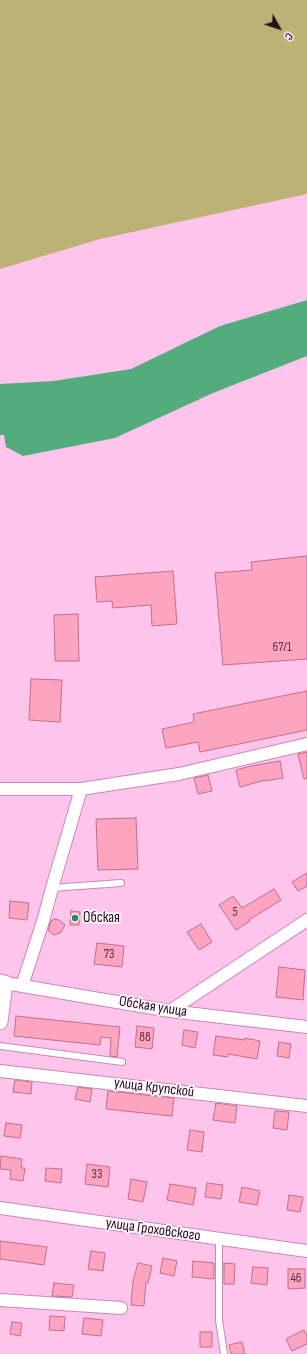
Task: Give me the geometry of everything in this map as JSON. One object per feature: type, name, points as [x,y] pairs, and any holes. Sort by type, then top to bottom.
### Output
[{"type":"street","points":[[0,789],[81,789],[178,774],[307,744]]},
{"type":"street","points":[[22,986],[44,918],[81,789]]},
{"type":"street","points":[[170,1011],[307,920]]},
{"type":"street","points":[[0,1022],[3,983]]},
{"type":"street","name":"Обская улица","points":[[3,983],[170,1011],[307,1026]]},
{"type":"street","name":"улица Крупской","points":[[0,1071],[307,1106]]},
{"type":"street","name":"улица Гроховского","points":[[0,1208],[307,1251]]},
{"type":"street","points":[[0,1300],[121,1308]]},
{"type":"lane","points":[[52,888],[121,883]]},
{"type":"lane","points":[[0,1046],[122,1062]]},
{"type":"lane","points":[[219,1239],[219,1320],[224,1354]]},
{"type":"shaded area","points":[[0,0],[307,0],[307,194],[100,239],[0,269]]},
{"type":"shaded area","points":[[307,300],[307,356],[213,393],[115,438],[23,456],[6,447],[4,435],[0,435],[0,384],[54,381],[131,369],[220,326]]},
{"type":"building","points":[[307,556],[307,659],[223,665],[215,573],[252,570],[251,562]]},
{"type":"building","points":[[173,571],[177,624],[152,626],[151,605],[113,608],[112,601],[97,602],[95,577]]},
{"type":"building","points":[[78,614],[79,661],[55,661],[54,615]]},
{"type":"building","points":[[31,679],[62,680],[60,722],[29,720]]},
{"type":"building","points":[[307,691],[307,730],[200,752],[198,742],[166,748],[162,729],[194,722],[193,714]]},
{"type":"building","points":[[307,752],[307,778],[304,779],[298,754]]},
{"type":"building","points":[[280,761],[283,778],[265,780],[240,787],[236,770]]},
{"type":"building","points":[[208,775],[212,791],[198,794],[194,778]]},
{"type":"building","points":[[136,818],[138,869],[98,870],[96,819]]},
{"type":"building","points":[[307,873],[307,886],[298,891],[292,882]]},
{"type":"building","points":[[274,889],[281,900],[236,930],[219,905],[233,896],[242,908]]},
{"type":"building","points":[[10,901],[29,903],[27,920],[9,918]]},
{"type":"building","name":"Обская","points":[[71,911],[80,912],[79,925],[70,925]]},
{"type":"building","points":[[55,919],[59,920],[65,925],[61,932],[55,935],[48,930],[51,921]]},
{"type":"building","points":[[201,924],[212,942],[199,950],[187,932]]},
{"type":"building","points":[[97,943],[124,946],[122,967],[94,964]]},
{"type":"building","points":[[279,967],[305,970],[303,1000],[276,997]]},
{"type":"building","points":[[16,1016],[120,1027],[117,1057],[110,1056],[111,1038],[101,1037],[100,1045],[14,1036]]},
{"type":"building","points":[[137,1026],[154,1028],[152,1049],[135,1047]]},
{"type":"building","points":[[184,1030],[198,1032],[195,1048],[182,1045]]},
{"type":"building","points":[[216,1036],[245,1040],[245,1038],[260,1041],[257,1059],[228,1054],[228,1057],[213,1055]]},
{"type":"building","points":[[279,1042],[291,1044],[289,1058],[277,1056]]},
{"type":"building","points":[[15,1080],[32,1082],[31,1094],[13,1092]]},
{"type":"building","points":[[78,1087],[92,1089],[90,1102],[75,1099]]},
{"type":"building","points":[[108,1091],[174,1098],[172,1116],[106,1109]]},
{"type":"building","points":[[216,1103],[237,1106],[235,1123],[213,1120]]},
{"type":"building","points":[[275,1111],[289,1112],[287,1130],[273,1128]]},
{"type":"building","points":[[6,1123],[22,1125],[20,1138],[4,1136]]},
{"type":"building","points":[[190,1130],[204,1132],[202,1152],[187,1150]]},
{"type":"building","points":[[1,1156],[22,1159],[21,1168],[25,1168],[23,1181],[10,1179],[11,1170],[0,1169]]},
{"type":"building","points":[[87,1164],[110,1167],[108,1187],[85,1184]]},
{"type":"building","points":[[46,1168],[62,1169],[61,1183],[45,1181]]},
{"type":"building","points":[[131,1179],[147,1182],[143,1202],[128,1199]]},
{"type":"building","points":[[207,1183],[223,1185],[221,1199],[205,1197]]},
{"type":"building","points":[[170,1184],[196,1188],[193,1205],[167,1200]]},
{"type":"building","points":[[242,1187],[260,1191],[257,1205],[239,1202]]},
{"type":"building","points":[[289,1195],[303,1197],[300,1212],[287,1210]]},
{"type":"building","points":[[0,1241],[47,1247],[44,1265],[0,1259]]},
{"type":"building","points":[[91,1251],[105,1253],[103,1271],[88,1269]]},
{"type":"building","points":[[163,1258],[177,1261],[174,1276],[160,1273]]},
{"type":"building","points":[[193,1261],[214,1263],[214,1279],[192,1277]]},
{"type":"building","points":[[138,1263],[152,1266],[148,1283],[146,1282],[144,1306],[131,1305],[133,1281]]},
{"type":"building","points":[[224,1263],[235,1264],[234,1284],[224,1284]]},
{"type":"building","points":[[253,1267],[268,1268],[267,1285],[251,1283]]},
{"type":"building","points":[[288,1269],[305,1269],[305,1288],[288,1289]]},
{"type":"building","points":[[54,1283],[74,1285],[72,1297],[52,1296]]},
{"type":"building","points":[[50,1316],[65,1317],[64,1331],[49,1330]]},
{"type":"building","points":[[84,1318],[103,1320],[101,1336],[82,1334]]},
{"type":"building","points":[[12,1322],[22,1323],[20,1336],[10,1334]]},
{"type":"building","points":[[304,1330],[307,1336],[307,1344],[292,1351],[286,1339]]},
{"type":"building","points":[[200,1332],[212,1332],[212,1347],[200,1347]]},
{"type":"building","points":[[242,1342],[245,1354],[231,1354],[229,1345]]},
{"type":"place","name":"Обская","points":[[75,918]]}]
